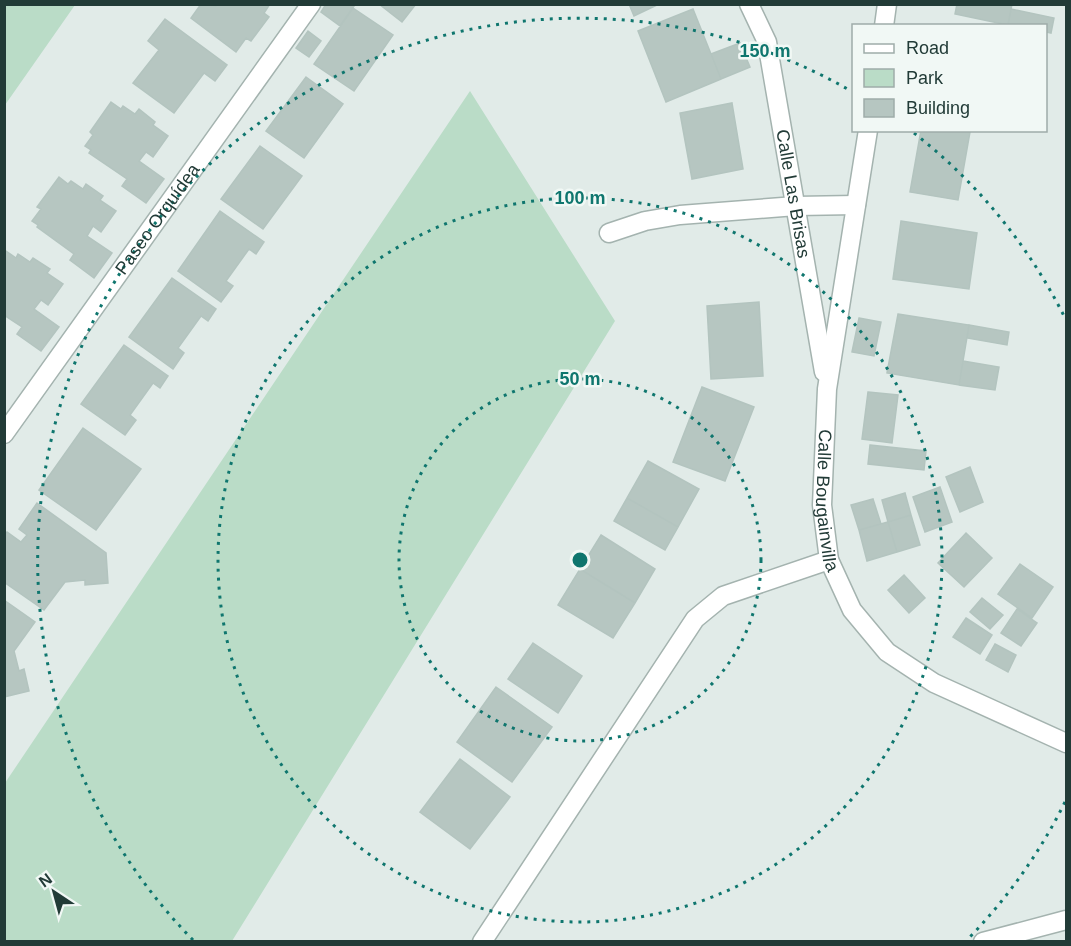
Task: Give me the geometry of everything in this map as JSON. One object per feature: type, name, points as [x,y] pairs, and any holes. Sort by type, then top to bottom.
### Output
[{"type":"street","name":"Paseo Orquídea","points":[[4,434],[311,4]]},
{"type":"street","name":"Calle Las Brisas","points":[[749,4],[767,42],[827,389]]},
{"type":"street","points":[[884,24],[887,4]]},
{"type":"street","name":"Calle Bougainvilla","points":[[868,132],[827,389],[822,505],[829,560],[852,610],[887,652],[934,683],[1066,743]]},
{"type":"street","points":[[609,233],[645,221],[680,215],[796,206],[856,205]]},
{"type":"street","points":[[482,942],[695,619],[723,596],[829,560]]},
{"type":"street","points":[[983,942],[1066,920]]},
{"type":"green space","points":[[4,5],[75,5],[5,105]]},
{"type":"green space","points":[[470,91],[615,321],[232,941],[5,941],[5,783]]},
{"type":"building","points":[[201,4],[216,6],[217,4],[270,4],[264,13],[269,17],[251,41],[246,38],[236,52],[191,18]]},
{"type":"building","points":[[326,4],[352,4],[354,6],[340,26],[321,12]]},
{"type":"building","points":[[379,4],[416,4],[402,22]]},
{"type":"building","points":[[629,4],[659,4],[634,16]]},
{"type":"building","points":[[957,4],[1012,4],[1008,24],[955,14]]},
{"type":"building","points":[[353,8],[393,35],[354,91],[314,64]]},
{"type":"building","points":[[693,9],[721,79],[666,102],[638,31]]},
{"type":"building","points":[[1011,9],[1054,18],[1051,33],[1047,32],[1047,24],[1008,24]]},
{"type":"building","points":[[165,19],[227,65],[215,81],[204,73],[174,113],[133,83],[159,50],[148,41]]},
{"type":"building","points":[[308,31],[321,41],[309,57],[296,48]]},
{"type":"building","points":[[740,43],[750,67],[721,79],[711,54]]},
{"type":"building","points":[[306,77],[343,104],[304,158],[266,131]]},
{"type":"building","points":[[111,102],[135,114],[139,109],[155,122],[153,125],[168,136],[153,157],[146,152],[139,161],[164,179],[146,203],[122,186],[127,179],[89,153],[91,150],[85,146],[93,135],[90,132]]},
{"type":"building","points":[[732,103],[743,169],[692,179],[680,113]]},
{"type":"building","points":[[921,132],[970,132],[958,200],[910,192]]},
{"type":"building","points":[[260,146],[302,176],[263,229],[221,199]]},
{"type":"building","points":[[59,177],[68,184],[71,181],[83,189],[86,184],[103,196],[100,200],[116,211],[101,232],[93,226],[87,236],[112,253],[94,278],[70,260],[74,254],[32,221],[41,209],[37,207]]},
{"type":"building","points":[[220,211],[264,242],[256,254],[249,249],[226,281],[233,286],[221,302],[178,271]]},
{"type":"building","points":[[901,221],[977,233],[969,289],[893,279]]},
{"type":"building","points":[[6,251],[16,258],[18,254],[30,262],[33,258],[50,269],[47,273],[63,284],[48,305],[41,300],[34,309],[59,327],[41,351],[17,334],[22,327],[4,315],[4,253]]},
{"type":"building","points":[[172,278],[216,309],[208,321],[201,316],[178,348],[184,353],[173,369],[129,337]]},
{"type":"building","points":[[759,302],[763,376],[711,379],[707,306]]},
{"type":"building","points":[[898,314],[969,325],[959,385],[887,373]]},
{"type":"building","points":[[859,318],[881,322],[874,356],[852,352]]},
{"type":"building","points":[[969,325],[1009,332],[1007,345],[967,338]]},
{"type":"building","points":[[124,345],[168,376],[160,388],[153,383],[130,415],[136,420],[125,435],[81,404]]},
{"type":"building","points":[[963,361],[999,367],[995,390],[959,385]]},
{"type":"building","points":[[702,387],[754,407],[725,481],[673,462]]},
{"type":"building","points":[[868,392],[898,395],[892,443],[862,439]]},
{"type":"building","points":[[83,428],[141,469],[96,530],[39,490]]},
{"type":"building","points":[[870,445],[926,451],[924,470],[868,464]]},
{"type":"building","points":[[648,461],[699,489],[678,527],[627,498]]},
{"type":"building","points":[[970,467],[983,502],[960,512],[946,477]]},
{"type":"building","points":[[940,487],[952,522],[925,532],[913,497]]},
{"type":"building","points":[[905,493],[911,515],[888,522],[882,500]]},
{"type":"building","points":[[627,498],[678,527],[665,550],[614,521]]},
{"type":"building","points":[[873,499],[881,524],[859,530],[851,505]]},
{"type":"building","points":[[37,503],[106,553],[108,583],[85,585],[85,580],[65,582],[44,610],[4,582],[4,535],[7,532],[21,542],[27,535],[19,529]]},
{"type":"building","points":[[911,515],[920,545],[897,552],[888,522]]},
{"type":"building","points":[[888,522],[897,552],[867,561],[859,530]]},
{"type":"building","points":[[966,533],[992,558],[964,587],[938,563]]},
{"type":"building","points":[[601,535],[655,569],[635,603],[580,569]]},
{"type":"building","points":[[1020,564],[1053,587],[1032,618],[998,594]]},
{"type":"building","points":[[580,569],[635,603],[613,638],[558,605]]},
{"type":"building","points":[[904,575],[925,598],[909,613],[888,590]]},
{"type":"building","points":[[982,598],[1003,615],[990,629],[970,612]]},
{"type":"building","points":[[4,600],[35,622],[14,651],[19,671],[24,669],[29,691],[4,697]]},
{"type":"building","points":[[1017,609],[1037,623],[1021,646],[1001,633]]},
{"type":"building","points":[[966,618],[992,635],[980,654],[953,637]]},
{"type":"building","points":[[533,643],[582,676],[558,713],[508,679]]},
{"type":"building","points":[[995,644],[1016,655],[1008,672],[986,660]]},
{"type":"building","points":[[496,687],[552,727],[512,782],[457,742]]},
{"type":"building","points":[[460,759],[510,797],[470,849],[420,812]]}]
